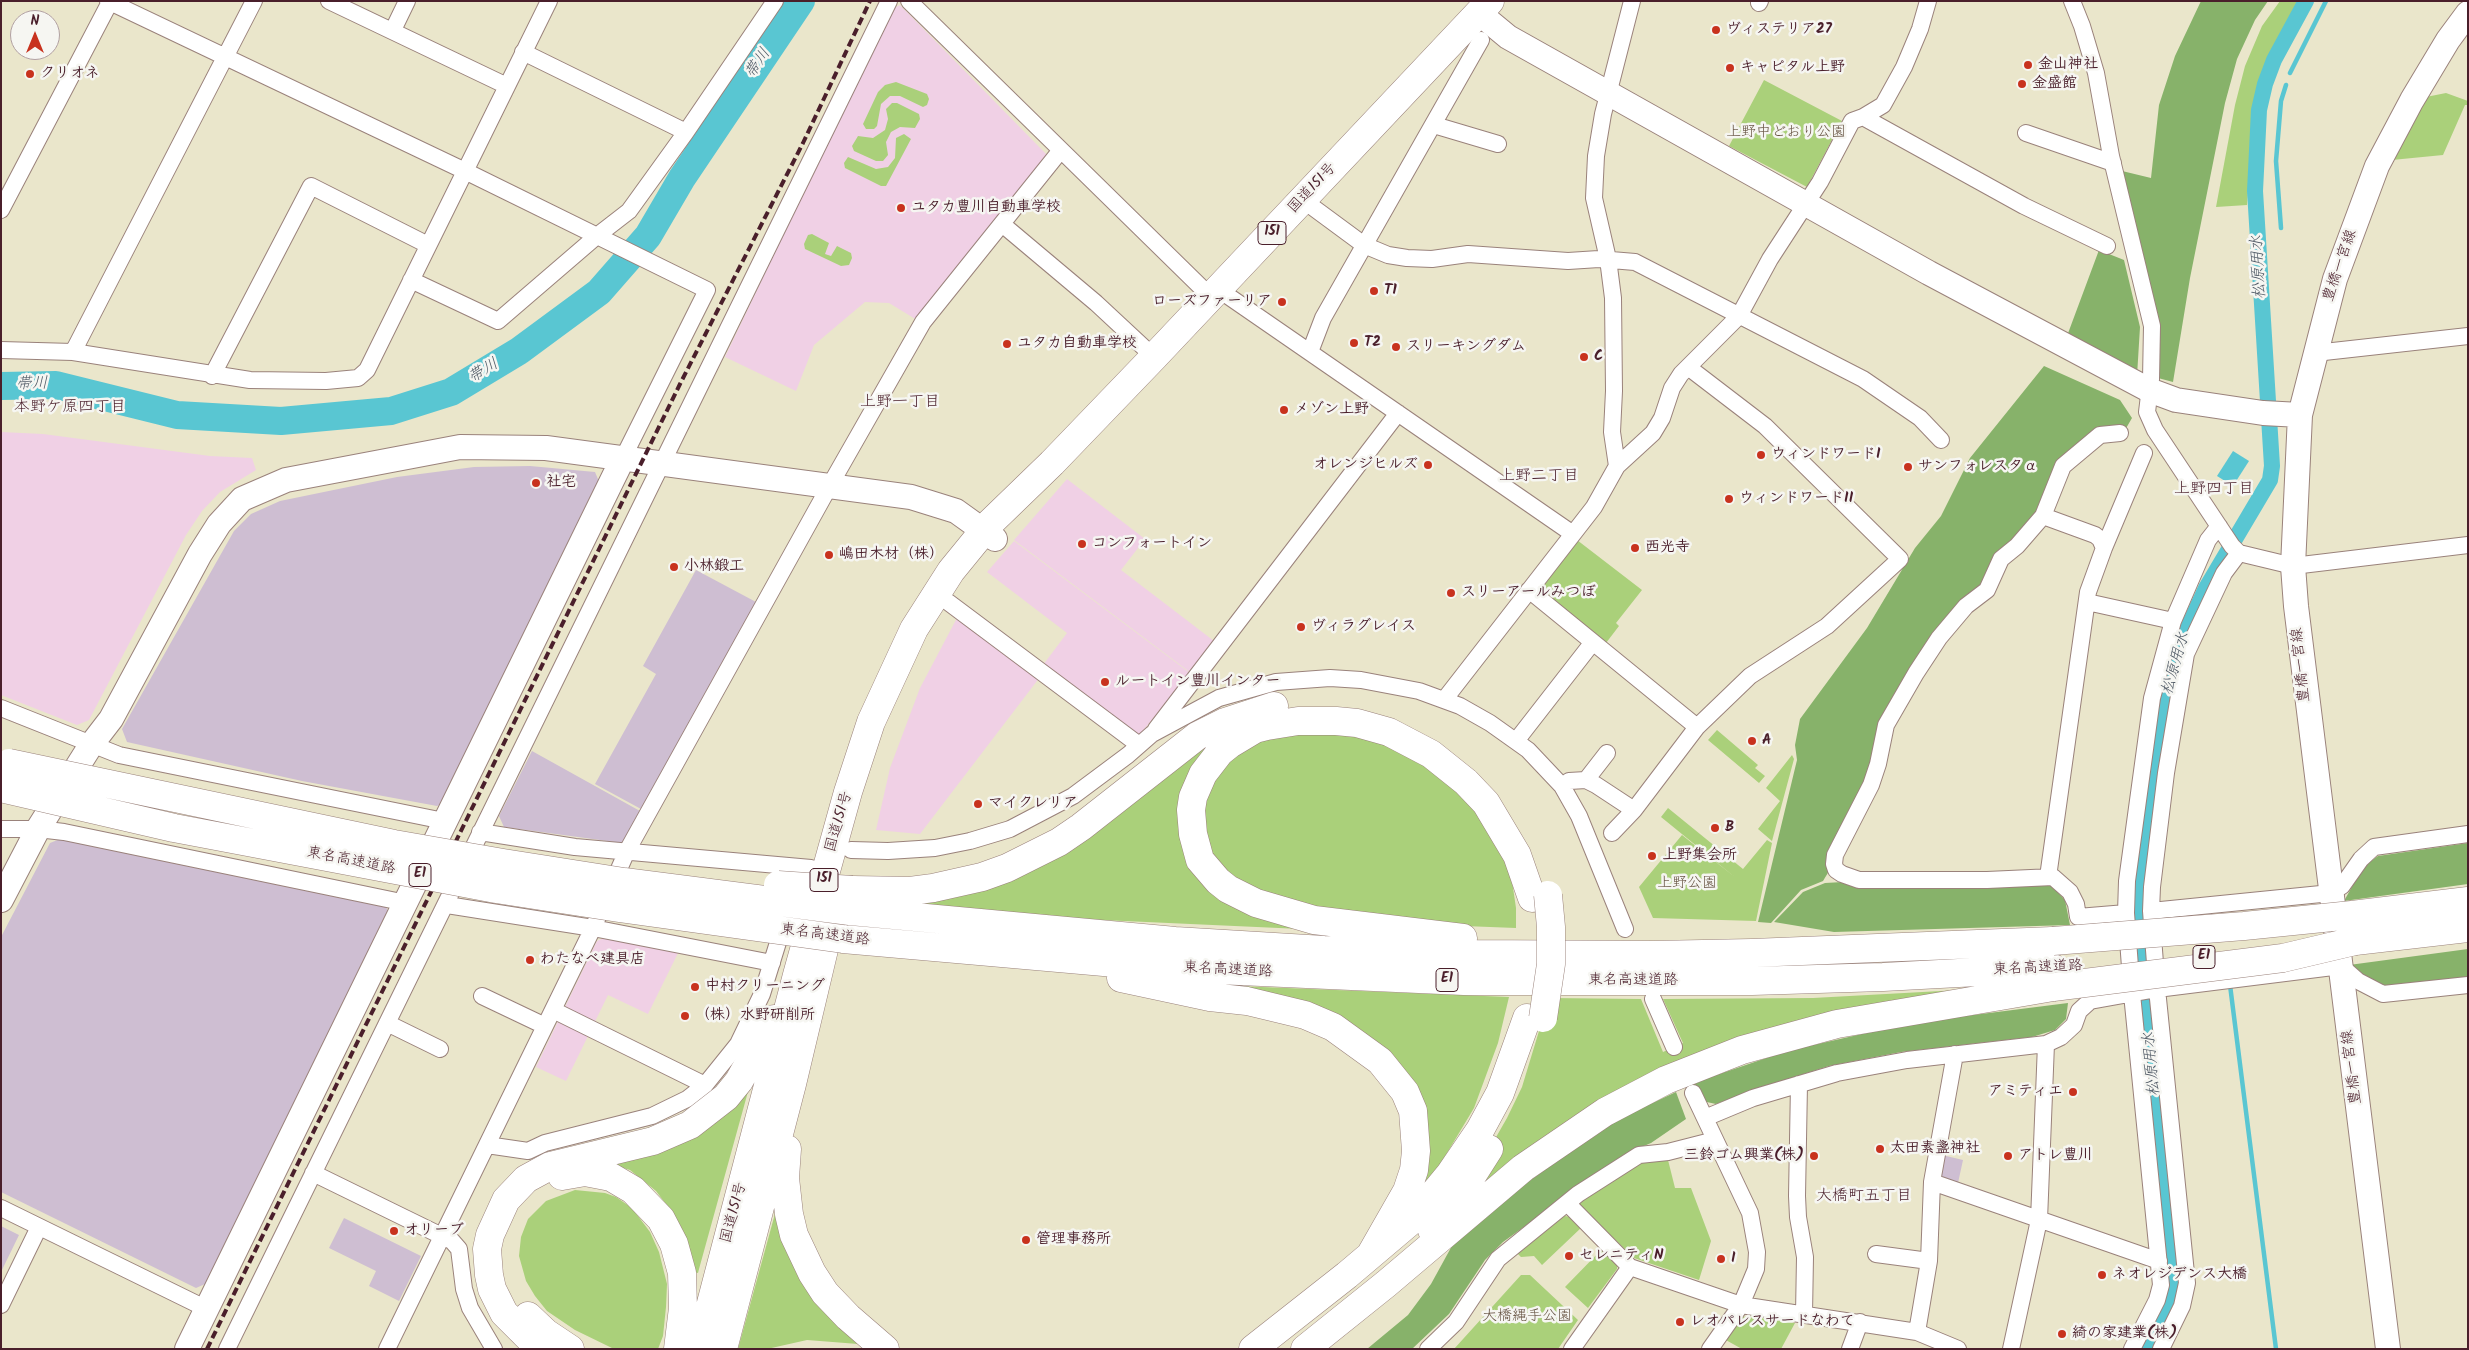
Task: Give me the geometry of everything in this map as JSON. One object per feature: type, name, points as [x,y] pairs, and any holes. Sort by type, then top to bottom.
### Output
[{"type":"highway","name":"国道151号","points":[[699,1349],[797,975],[814,868],[886,686],[914,629],[952,571],[1029,500],[1052,463],[1484,7]]},
{"type":"highway","name":"国道151号","points":[[723,1349],[792,1084],[818,970],[875,757],[924,641],[989,535]]},
{"type":"highway","points":[[851,901],[933,888],[982,877],[1007,868],[1050,846],[1081,827],[1174,752],[1210,728],[1239,716],[1269,707],[1316,703],[1361,708],[1410,723],[1437,736],[1463,755],[1500,792],[1519,820],[1535,853],[1540,897],[1535,929],[1532,992],[1535,1018],[1529,1066],[1510,1110],[1468,1182],[1404,1269]]},
{"type":"highway","points":[[1540,897],[1486,803],[1466,782],[1437,758],[1389,732],[1336,720],[1298,721],[1268,726],[1242,736],[1220,752],[1203,774],[1197,786],[1192,804],[1191,821],[1200,860],[1218,882],[1234,893],[1256,903],[1314,920],[1458,937],[1592,941],[1654,955]]},
{"type":"highway","name":"東名高速道路","points":[[5,762],[394,844],[502,863],[851,901],[1175,941],[1324,950],[1464,954],[1654,955],[1833,951],[2053,941],[2234,927],[2468,928]]},
{"type":"highway","name":"東名高速道路","points":[[1,788],[174,828],[496,889],[628,910],[843,939],[967,951],[1182,969],[1464,980],[1752,980],[1892,977],[2053,978]]},
{"type":"highway","name":"東名高速道路","points":[[2353,928],[2468,901]]},
{"type":"highway","points":[[1305,1349],[1404,1269],[1523,1168],[1604,1112],[1666,1080],[1742,1050],[1837,1024],[2053,978],[2283,958],[2353,928]]},
{"type":"highway","points":[[967,951],[1084,971],[1305,1015],[1333,1027],[1380,1061],[1405,1092],[1413,1111],[1416,1151],[1414,1170],[1407,1191],[1371,1254]]},
{"type":"highway","points":[[540,1349],[504,1313],[492,1289],[487,1248],[490,1235],[506,1200],[526,1179],[550,1166],[653,1141],[684,1128],[708,1112],[726,1097],[739,1081],[797,975]]},
{"type":"highway","points":[[1253,1349],[1412,1220],[1450,1174],[1480,1130],[1500,1093],[1535,1018]]},
{"type":"highway","points":[[792,1084],[796,1098],[788,1143],[785,1178],[789,1214],[794,1235],[812,1273],[825,1293],[848,1317],[885,1349]]},
{"type":"highway","points":[[570,1349],[546,1333],[521,1309],[511,1293],[506,1280],[502,1254],[510,1218],[523,1197],[534,1188],[557,1177],[585,1172],[611,1177],[633,1190],[652,1208],[668,1231],[682,1273],[683,1308],[678,1349]]},
{"type":"street","points":[[73,352],[254,1]]},
{"type":"street","points":[[329,1],[507,86]]},
{"type":"street","points":[[393,30],[407,1]]},
{"type":"street","points":[[1,350],[73,352],[212,376],[250,380],[326,381],[358,378],[367,370],[548,1]]},
{"type":"street","points":[[411,280],[498,321],[598,235],[629,211],[686,132],[775,1]]},
{"type":"street","points":[[227,1349],[889,1]]},
{"type":"street","points":[[909,1],[1061,150],[1215,293],[1310,352],[1573,534]]},
{"type":"street","points":[[1618,466],[1612,432],[1614,391],[1613,298],[1608,259],[1594,198],[1596,156],[1603,114],[1632,1]]},
{"type":"street","points":[[1444,700],[1594,507],[1618,466],[1653,433],[1662,418],[1672,388],[1688,367],[1739,316],[1770,259],[1806,204],[1852,121],[1883,105],[1904,67],[1920,29],[1928,1]]},
{"type":"street","points":[[2072,1],[2082,26],[2096,73],[2113,163],[2152,326],[2147,412],[2151,423],[2228,539],[2224,573],[2186,654],[2166,773],[2151,911],[2187,1283],[2182,1306],[2161,1349]]},
{"type":"street","points":[[1,210],[109,2],[598,235],[707,290],[444,821],[406,903],[187,1349]]},
{"type":"street","points":[[1484,7],[1503,34],[2051,340],[2149,390],[2176,400],[2281,414]]},
{"type":"street","name":"豊橋一宮線","points":[[2388,1349],[2341,966],[2303,679],[2281,414],[2315,353],[2335,279],[2377,166],[2412,100],[2448,40],[2468,13]]},
{"type":"street","points":[[1310,352],[1323,318],[1482,40]]},
{"type":"street","points":[[524,52],[686,132]]},
{"type":"street","points":[[1863,117],[2008,198],[2106,246]]},
{"type":"street","points":[[1434,125],[1498,144]]},
{"type":"street","points":[[2026,133],[2113,163]]},
{"type":"street","points":[[387,1349],[593,928],[627,850],[829,487],[923,322],[1061,150]]},
{"type":"street","points":[[212,376],[310,186],[428,245]]},
{"type":"street","points":[[1303,200],[1364,245],[1388,255],[1432,259],[1468,254],[1568,261],[1608,259],[1622,260],[1645,266],[1863,379],[1920,418],[1941,440]]},
{"type":"street","points":[[1002,224],[1096,303],[1154,357]]},
{"type":"street","points":[[2315,353],[2468,336]]},
{"type":"street","points":[[1612,833],[1634,810],[1697,727],[1750,676],[1827,626],[1900,559],[1765,426],[1688,367]]},
{"type":"street","points":[[1152,734],[1398,413]]},
{"type":"street","points":[[2120,433],[2100,435],[2063,466],[2042,516],[2017,546],[2001,559],[1987,590],[1966,606],[1939,638],[1886,725],[1878,764],[1871,785],[1834,855],[1834,864],[1836,870],[1842,874],[1859,880],[1987,880],[2048,877],[2059,881],[2070,892],[2076,904],[2078,917],[2126,913]]},
{"type":"street","points":[[1,900],[38,829],[91,745],[110,719],[200,554],[219,524],[242,499],[286,480],[460,448],[546,448],[911,497],[956,511],[989,535]]},
{"type":"street","points":[[2048,877],[2087,602],[2104,548],[2144,453]]},
{"type":"street","points":[[2042,516],[2095,535],[2100,539],[2104,548]]},
{"type":"street","points":[[2132,1349],[2157,1300],[2161,1285],[2132,994],[2126,913],[2127,881],[2152,698],[2173,621],[2208,540],[2228,539],[2293,566],[2468,545]]},
{"type":"street","points":[[1529,590],[1697,727]]},
{"type":"street","points":[[948,602],[1139,745]]},
{"type":"street","points":[[2087,602],[2173,621]]},
{"type":"street","points":[[1516,741],[1593,642]]},
{"type":"street","points":[[851,850],[888,851],[935,848],[970,841],[1010,829],[1073,796],[1152,734],[1219,698],[1276,682],[1330,678],[1361,680],[1419,691],[1444,700],[1490,723],[1516,741],[1562,786],[1579,816],[1626,929]]},
{"type":"street","points":[[1,708],[119,755],[444,821]]},
{"type":"street","points":[[1586,780],[1606,753]]},
{"type":"street","points":[[1562,786],[1569,781],[1586,780],[1634,810]]},
{"type":"street","points":[[1,829],[38,829],[64,832],[406,903]]},
{"type":"street","points":[[480,832],[575,846],[814,868],[772,963],[762,994],[738,1044],[705,1085],[672,1108],[652,1116],[545,1143],[528,1152],[487,1146]]},
{"type":"street","points":[[2151,911],[2331,893],[2342,886],[2361,858],[2374,847],[2468,834]]},
{"type":"street","points":[[446,905],[593,928],[772,963]]},
{"type":"street","points":[[1705,1118],[1753,1098],[1837,1073],[1907,1060],[2046,1044],[2061,1037],[2074,1025],[2079,1011],[2090,1000],[2157,988],[2341,966],[2358,980],[2383,994],[2468,985]]},
{"type":"street","points":[[482,996],[545,1026]]},
{"type":"street","points":[[1653,999],[1674,1047]]},
{"type":"street","points":[[553,1010],[705,1085]]},
{"type":"street","points":[[388,1024],[440,1049]]},
{"type":"street","points":[[2011,1349],[2039,1220],[2046,1044]]},
{"type":"street","points":[[1917,1332],[1929,1261],[1932,1182],[1955,1054]]},
{"type":"street","points":[[1799,1084],[1797,1196],[1798,1217],[1805,1257],[1804,1314]]},
{"type":"street","points":[[1693,1093],[1750,1213],[1757,1252],[1756,1269],[1740,1305],[1710,1349]]},
{"type":"street","points":[[1428,1349],[1456,1322],[1498,1259],[1567,1203],[1639,1155],[1668,1152],[1715,1140]]},
{"type":"street","points":[[313,1173],[452,1241],[459,1249],[464,1289],[470,1308],[494,1349]]},
{"type":"street","points":[[1932,1182],[2159,1261]]},
{"type":"street","points":[[1567,1203],[1630,1267],[1740,1305],[1917,1332],[1958,1349]]},
{"type":"street","points":[[1,1208],[207,1309]]},
{"type":"street","points":[[1,1305],[39,1227]]},
{"type":"street","points":[[1876,1254],[1929,1261]]},
{"type":"street","points":[[1572,1349],[1630,1267]]},
{"type":"street","points":[[1850,1349],[1860,1322]]},
{"type":"shaded area","name":"ユタカ豊川自動車学校","points":[[900,5],[1048,156],[917,320],[889,303],[865,302],[814,345],[796,391],[725,357],[891,9]]},
{"type":"shaded area","points":[[1,432],[43,434],[210,456],[252,458],[256,470],[220,492],[202,511],[186,535],[89,720],[77,725],[1,695]]},
{"type":"shaded area","points":[[530,466],[595,472],[600,484],[444,803],[437,806],[302,781],[127,742],[122,729],[234,531],[251,514],[280,501],[397,477],[474,467]]},
{"type":"shaded area","points":[[1067,479],[1145,539],[1121,570],[1214,641],[1191,673],[1014,540]]},
{"type":"shaded area","points":[[1014,541],[1190,673],[1137,738],[1043,665],[1067,633],[987,572]]},
{"type":"shaded area","points":[[696,570],[756,602],[641,809],[595,784],[656,674],[643,666]]},
{"type":"shaded area","points":[[958,616],[1040,677],[920,834],[876,830],[890,768],[920,688]]},
{"type":"shaded area","points":[[532,751],[640,811],[622,843],[504,827],[499,816]]},
{"type":"shaded area","points":[[60,839],[385,905],[389,913],[205,1284],[196,1288],[1,1192],[1,937],[50,843]]},
{"type":"shaded area","points":[[606,937],[679,951],[648,1014],[608,995],[566,1081],[536,1067],[597,941]]},
{"type":"shaded area","points":[[1942,1155],[1963,1160],[1958,1183],[1941,1177]]},
{"type":"shaded area","points":[[344,1218],[421,1256],[399,1301],[369,1286],[376,1271],[329,1248]]},
{"type":"shaded area","points":[[1,1226],[19,1235],[1,1272]]},
{"type":"green space","points":[[2201,1],[2268,1],[2255,20],[2237,59],[2225,103],[2190,278],[2173,382],[2158,378],[2118,170],[2151,178],[2159,105],[2175,56]]},
{"type":"green space","points":[[2280,1],[2299,1],[2268,59],[2259,83],[2253,110],[2247,205],[2216,207],[2235,105],[2245,66],[2262,26]]},
{"type":"green space","name":"上野中どおり公園","points":[[1764,80],[1842,121],[1807,187],[1729,146]]},
{"type":"green space","points":[[896,82],[927,94],[929,99],[927,105],[923,107],[900,96],[890,96],[881,104],[877,126],[874,129],[866,129],[863,124],[878,92],[885,85]]},
{"type":"green space","points":[[2446,93],[2468,101],[2468,105],[2465,105],[2443,155],[2392,160],[2426,97]]},
{"type":"green space","points":[[892,103],[897,103],[919,114],[920,119],[915,128],[900,127],[891,132],[886,142],[888,155],[883,161],[876,161],[854,151],[852,146],[858,136],[873,138],[885,130],[888,119],[886,109]]},
{"type":"green space","points":[[904,134],[911,139],[886,186],[881,186],[845,168],[844,163],[848,157],[876,169],[888,167],[895,158],[896,138]]},
{"type":"green space","points":[[812,234],[829,243],[825,254],[831,256],[837,246],[851,253],[852,258],[849,265],[841,266],[805,249],[804,244],[808,235]]},
{"type":"green space","points":[[2099,250],[2124,260],[2140,327],[2137,376],[2067,336]]},
{"type":"green space","points":[[2044,366],[2120,400],[2132,418],[2125,430],[2095,432],[2038,516],[1983,588],[1962,601],[1871,762],[1829,871],[1823,881],[1801,890],[1771,923],[1758,922],[1797,760],[1795,745],[1800,719],[1867,628],[1915,548],[1941,516],[1970,458]]},
{"type":"green space","points":[[1577,540],[1642,590],[1616,623],[1619,626],[1606,643],[1542,593],[1542,585]]},
{"type":"green space","points":[[1337,729],[1418,756],[1483,815],[1511,874],[1516,908],[1516,928],[1464,926],[1317,910],[1241,888],[1206,849],[1203,794],[1245,742]]},
{"type":"green space","points":[[1234,730],[1186,847],[1323,930],[1058,918],[889,901],[958,894],[1166,766]]},
{"type":"green space","points":[[1717,730],[1758,765],[1755,768],[1765,776],[1759,783],[1708,740]]},
{"type":"green space","points":[[1792,755],[1794,759],[1772,841],[1758,829],[1780,801],[1766,788]]},
{"type":"green space","name":"上野公園","points":[[1668,808],[1743,869],[1767,840],[1772,843],[1756,921],[1653,918],[1639,887],[1682,835],[1736,878],[1661,817]]},
{"type":"green space","points":[[2468,843],[2468,884],[2344,901],[2363,867],[2378,856]]},
{"type":"green space","points":[[1825,883],[2045,883],[2052,886],[2065,900],[2070,925],[1834,932],[1774,922],[1803,892]]},
{"type":"green space","points":[[2468,949],[2468,977],[2389,987],[2377,986],[2349,965]]},
{"type":"green space","points":[[1237,986],[1509,997],[1498,1043],[1474,1108],[1438,1168],[1416,1194],[1421,1150],[1381,1046],[1348,1021],[1325,1010]]},
{"type":"green space","points":[[1959,990],[1767,1034],[1456,1207],[1507,1118],[1522,1087],[1549,998],[1641,999],[1663,1052],[1683,1043],[1663,999],[1813,998]]},
{"type":"green space","points":[[2068,1003],[2066,1019],[2055,1030],[2032,1037],[1901,1052],[1829,1066],[1716,1104],[1702,1101],[1693,1083],[1787,1051],[1862,1034],[1934,1020]]},
{"type":"green space","points":[[749,1088],[698,1273],[694,1272],[684,1233],[675,1216],[656,1191],[630,1170],[596,1160]]},
{"type":"green space","points":[[1676,1092],[1686,1119],[1651,1143],[1625,1154],[1503,1242],[1485,1260],[1449,1314],[1412,1349],[1367,1349],[1408,1315],[1431,1284],[1453,1244],[1487,1211],[1601,1130],[1631,1113]]},
{"type":"green space","points":[[1667,1156],[1675,1188],[1691,1188],[1711,1241],[1699,1280],[1634,1258],[1580,1206],[1580,1199],[1643,1160]]},
{"type":"green space","points":[[575,1190],[605,1193],[616,1197],[632,1208],[650,1232],[659,1252],[667,1284],[663,1336],[658,1349],[614,1349],[575,1330],[547,1311],[526,1281],[519,1256],[521,1237],[528,1219],[546,1201]]},
{"type":"green space","points":[[776,1210],[815,1300],[828,1316],[858,1344],[807,1340],[767,1349],[738,1349]]},
{"type":"green space","points":[[1559,1215],[1571,1217],[1582,1227],[1542,1265],[1534,1256],[1521,1257],[1515,1251]]},
{"type":"green space","points":[[1603,1248],[1617,1262],[1617,1269],[1588,1308],[1565,1287]]},
{"type":"green space","name":"大橋縄手公園","points":[[1521,1275],[1530,1275],[1578,1320],[1558,1349],[1454,1349]]},
{"type":"green space","points":[[1748,1316],[1795,1323],[1781,1349],[1742,1349],[1724,1339],[1739,1318]]},
{"type":"water","points":[[2233,451],[2249,461],[2233,486],[2217,476]]},
{"type":"waterway","name":"帯川","points":[[1,386],[56,385],[177,415],[281,421],[391,411],[451,392],[519,351],[599,292],[648,236],[682,178],[801,1]]},
{"type":"waterway","name":"松原用水","points":[[2149,1349],[2174,1295],[2174,1279],[2140,924],[2140,879],[2170,677],[2180,645],[2206,588],[2270,480],[2272,466],[2255,191],[2259,110],[2265,84],[2274,60],[2306,1]]},
{"type":"waterway","points":[[2290,73],[2326,1]]},
{"type":"waterway","points":[[2281,228],[2276,161],[2281,101],[2286,85]]},
{"type":"waterway","points":[[2230,985],[2276,1349]]},
{"type":"railway","points":[[207,1349],[680,384],[803,143],[870,1]]},
{"type":"place","name":"ヴィステリア27","points":[[1716,30]]},
{"type":"place","name":"金山神社","points":[[2028,65]]},
{"type":"place","name":"キャピタル上野","points":[[1730,68]]},
{"type":"place","name":"クリオネ","points":[[30,74]]},
{"type":"place","name":"金盛館","points":[[2022,84]]},
{"type":"place","name":"ユタカ豊川自動車学校","points":[[901,208]]},
{"type":"place","name":"T1","points":[[1374,291]]},
{"type":"place","name":"ローズファーリア","points":[[1282,302]]},
{"type":"place","name":"T2","points":[[1354,343]]},
{"type":"place","name":"ユタカ自動車学校","points":[[1007,344]]},
{"type":"place","name":"スリーキングダム","points":[[1396,347]]},
{"type":"place","name":"C","points":[[1584,357]]},
{"type":"place","name":"メゾン上野","points":[[1284,410]]},
{"type":"place","name":"ウィンドワードI","points":[[1761,455]]},
{"type":"place","name":"オレンジヒルズ","points":[[1428,465]]},
{"type":"place","name":"サンフォレスタα","points":[[1908,467]]},
{"type":"place","name":"社宅","points":[[536,483]]},
{"type":"place","name":"ウィンドワードII","points":[[1729,499]]},
{"type":"place","name":"コンフォートイン","points":[[1082,544]]},
{"type":"place","name":"西光寺","points":[[1635,548]]},
{"type":"place","name":"嶋田木材（株）","points":[[829,555]]},
{"type":"place","name":"小林鍛工","points":[[674,567]]},
{"type":"place","name":"スリーアールみつぼ","points":[[1451,593]]},
{"type":"place","name":"ヴィラグレイス","points":[[1301,627]]},
{"type":"place","name":"ルートイン豊川インター","points":[[1105,682]]},
{"type":"place","name":"A","points":[[1752,741]]},
{"type":"place","name":"マイクレリア","points":[[978,804]]},
{"type":"place","name":"B","points":[[1715,828]]},
{"type":"place","name":"上野集会所","points":[[1652,856]]},
{"type":"place","name":"わたなべ建具店","points":[[530,960]]},
{"type":"place","name":"中村クリーニング","points":[[695,987]]},
{"type":"place","name":"（株）水野研削所","points":[[685,1016]]},
{"type":"place","name":"アミティエ","points":[[2073,1092]]},
{"type":"place","name":"太田素盞神社","points":[[1880,1149]]},
{"type":"place","name":"三鈴ゴム興業(株)","points":[[1814,1156]]},
{"type":"place","name":"アトレ豊川","points":[[2008,1156]]},
{"type":"place","name":"オリーブ","points":[[394,1231]]},
{"type":"place","name":"管理事務所","points":[[1026,1240]]},
{"type":"place","name":"セレニティN","points":[[1569,1256]]},
{"type":"place","name":"I","points":[[1721,1259]]},
{"type":"place","name":"ネオレジデンス大橋","points":[[2102,1275]]},
{"type":"place","name":"レオパレスサードなわて","points":[[1680,1322]]},
{"type":"place","name":"綺の家建業(株)","points":[[2062,1334]]},
{"type":"district","name":"上野一丁目","points":[[900,403]]},
{"type":"district","name":"本野ケ原四丁目","points":[[70,408]]},
{"type":"district","name":"上野二丁目","points":[[1539,477]]},
{"type":"district","name":"上野四丁目","points":[[2214,490]]},
{"type":"district","name":"大橋町五丁目","points":[[1864,1197]]}]
